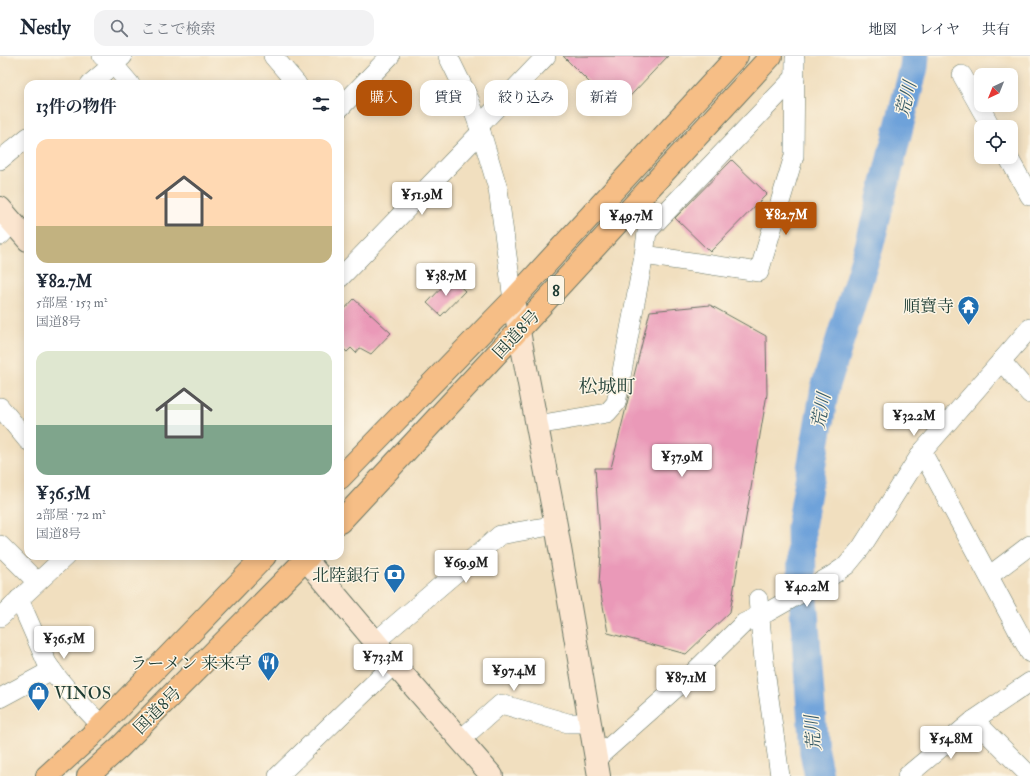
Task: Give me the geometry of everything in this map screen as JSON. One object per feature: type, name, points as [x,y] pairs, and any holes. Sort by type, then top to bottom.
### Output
[{"type":"highway","name":"国道8号","points":[[344,474],[513,300],[737,56]]},
{"type":"highway","name":"国道8号","points":[[344,518],[771,56]]},
{"type":"highway","name":"国道8号","points":[[47,776],[101,725],[261,560]]},
{"type":"highway","name":"国道8号","points":[[88,776],[120,747],[303,560]]},
{"type":"street","points":[[273,56],[294,80]]},
{"type":"street","points":[[344,104],[390,56]]},
{"type":"street","points":[[448,56],[470,102],[480,129],[498,189],[518,331],[556,525],[598,767]]},
{"type":"street","points":[[344,274],[480,129],[546,56]]},
{"type":"street","points":[[644,255],[759,272],[794,156],[795,58]]},
{"type":"street","points":[[94,80],[113,59],[127,80]]},
{"type":"street","points":[[962,75],[987,120]]},
{"type":"street","points":[[537,424],[608,413],[616,403],[647,232],[795,77]]},
{"type":"street","points":[[0,160],[24,140]]},
{"type":"street","points":[[1012,164],[1030,196]]},
{"type":"street","points":[[4,222],[24,237]]},
{"type":"street","points":[[598,767],[744,623],[761,609],[831,576],[847,564],[861,548],[922,452],[1030,328]]},
{"type":"street","points":[[1001,361],[1030,394]]},
{"type":"street","points":[[0,407],[24,435]]},
{"type":"street","points":[[922,452],[1030,653]]},
{"type":"street","points":[[375,642],[500,535],[556,525]]},
{"type":"street","points":[[0,545],[37,582]]},
{"type":"street","points":[[989,576],[1030,545]]},
{"type":"street","points":[[0,617],[62,560]]},
{"type":"street","points":[[308,560],[375,642],[492,776]]},
{"type":"street","points":[[19,599],[47,663],[59,681],[101,725]]},
{"type":"street","points":[[761,609],[780,776]]},
{"type":"street","points":[[278,776],[394,664]]},
{"type":"street","points":[[0,698],[52,670]]},
{"type":"street","points":[[907,776],[974,720],[1030,682]]},
{"type":"street","points":[[460,740],[501,704],[568,723],[591,723]]},
{"type":"street","points":[[974,720],[1030,776]]},
{"type":"building","points":[[563,56],[668,56],[632,94],[632,80],[587,80]]},
{"type":"building","points":[[732,160],[767,194],[710,252],[675,218]]},
{"type":"building","points":[[451,278],[465,291],[441,316],[427,303]]},
{"type":"building","points":[[354,299],[391,333],[371,354],[360,348],[356,353],[351,348],[347,352],[344,349],[344,310]]},
{"type":"building","points":[[710,305],[766,336],[767,394],[730,612],[686,654],[608,633],[599,584],[601,553],[595,468],[611,468],[650,311]]},
{"type":"waterway","name":"荒川","points":[[819,776],[814,752],[802,582],[801,527],[825,388],[869,247],[914,67],[915,56]]},
{"type":"place","name":"順寶寺","points":[[969,326]]},
{"type":"place","name":"北陸銀行","points":[[395,594]]},
{"type":"place","name":"ラーメン 来来亭","points":[[268,682]]},
{"type":"place","name":"VINOS","points":[[38,712]]},
{"type":"district","name":"松城町","points":[[607,386]]}]
